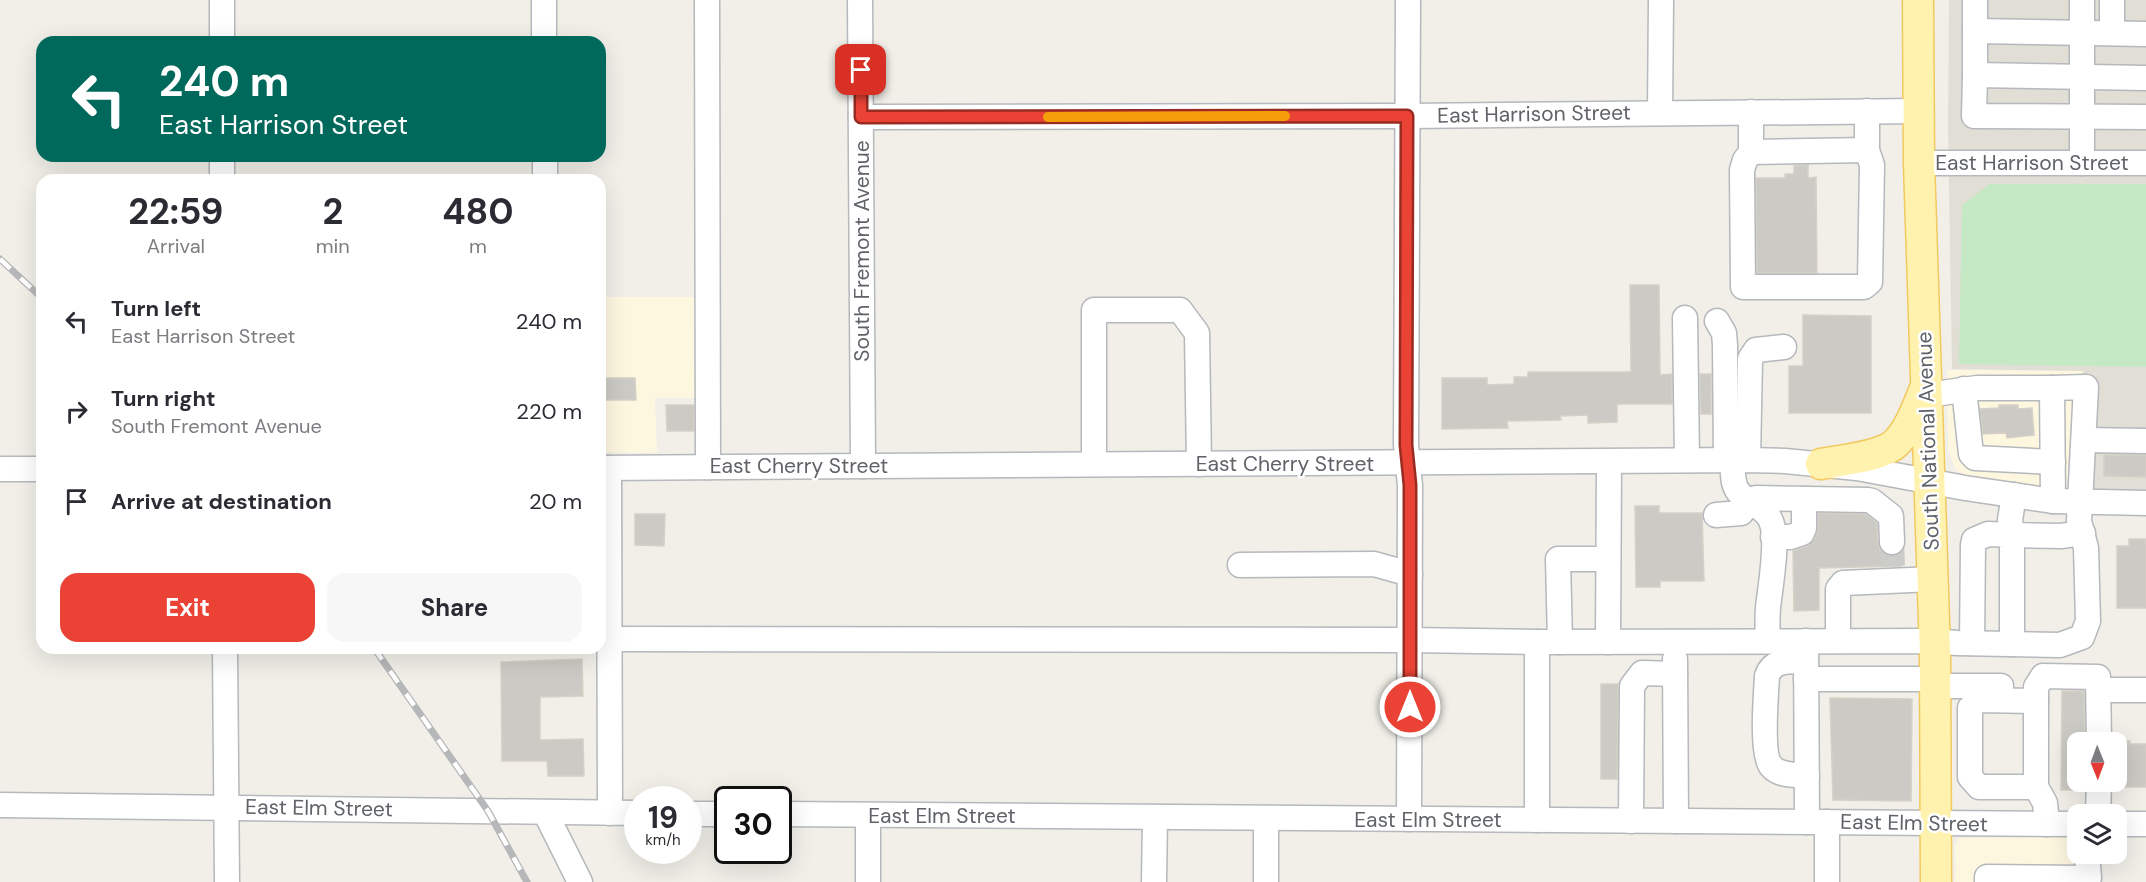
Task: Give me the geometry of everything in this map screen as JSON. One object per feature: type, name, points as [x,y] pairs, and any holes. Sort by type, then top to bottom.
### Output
[{"type":"main road","name":"South National Avenue","points":[[1918,0],[1919,164],[1935,641],[1936,882]]},
{"type":"main road","points":[[1821,464],[1885,451],[1897,442],[1927,390]]},
{"type":"street","points":[[222,0],[222,36]]},
{"type":"street","points":[[544,0],[544,36]]},
{"type":"street","points":[[707,0],[708,467]]},
{"type":"street","name":"South Fremont Avenue","points":[[860,0],[863,466]]},
{"type":"street","points":[[1408,0],[1406,445],[1410,485],[1409,819]]},
{"type":"street","points":[[1660,112],[1661,0]]},
{"type":"street","points":[[1975,0],[1974,116],[2146,117]]},
{"type":"street","points":[[2082,0],[2082,163]]},
{"type":"street","points":[[2112,0],[2112,33]]},
{"type":"street","points":[[1975,31],[2146,34]]},
{"type":"street","points":[[1975,75],[2146,78]]},
{"type":"street","points":[[1867,111],[1868,150],[1872,165],[1870,282],[1864,287],[1743,286],[1742,170],[1745,159],[1762,151],[1868,150]]},
{"type":"street","name":"East Harrison Street","points":[[861,117],[1407,116],[1918,111]]},
{"type":"street","points":[[1750,112],[1762,151]]},
{"type":"street","points":[[1762,151],[1801,163],[1815,162],[1840,151]]},
{"type":"street","name":"East Harrison Street","points":[[1919,164],[2146,163]]},
{"type":"street","points":[[1094,464],[1094,310],[1180,310],[1197,333],[1199,464]]},
{"type":"street","points":[[1685,318],[1687,460]]},
{"type":"street","points":[[1717,321],[1724,333],[1736,460]]},
{"type":"street","points":[[1767,640],[1768,606],[1773,584],[1773,537],[1770,519],[1735,487],[1736,460],[1750,359],[1756,350],[1784,347]]},
{"type":"street","points":[[1806,660],[1839,641],[2060,645],[2082,637],[2088,621],[2086,548],[2079,521],[2086,387],[2052,395],[1989,403],[1971,389],[1927,390]]},
{"type":"street","points":[[1971,389],[1971,454],[1975,458],[2054,462]]},
{"type":"street","points":[[2052,395],[2053,501]]},
{"type":"street","points":[[2084,440],[2146,441]]},
{"type":"street","name":"East Cherry Street","points":[[606,468],[1736,460],[1821,464],[2053,501],[2146,503]]},
{"type":"street","points":[[1608,642],[1609,462]]},
{"type":"street","points":[[0,469],[36,469]]},
{"type":"street","points":[[2012,644],[2010,520],[2014,495]]},
{"type":"street","points":[[1716,515],[1741,513],[1756,498],[1872,501],[1891,516],[1892,542]]},
{"type":"street","points":[[1773,537],[1790,537],[1802,533],[1804,499]]},
{"type":"street","points":[[1972,643],[1974,540],[1988,534],[2061,536],[2083,533]]},
{"type":"street","points":[[1537,820],[1548,642],[1558,559],[1608,559]]},
{"type":"street","points":[[1240,565],[1374,564],[1410,574]]},
{"type":"street","points":[[1839,641],[1838,589],[1843,583],[1893,574],[1933,579]]},
{"type":"street","points":[[606,639],[1548,642],[1767,640],[1806,660]]},
{"type":"street","points":[[1675,640],[1676,821]]},
{"type":"street","points":[[225,654],[227,882]]},
{"type":"street","points":[[605,654],[610,813]]},
{"type":"street","points":[[1806,660],[1807,776],[1827,882]]},
{"type":"street","points":[[1807,776],[1788,775],[1771,766],[1767,757],[1767,676],[1769,669],[1780,662],[1806,660],[1935,682],[2036,694]]},
{"type":"street","points":[[1631,821],[1632,686],[1642,674],[1675,674]]},
{"type":"street","points":[[2047,824],[2045,803],[2036,787],[2036,694],[2043,676],[2098,677],[2098,732]]},
{"type":"street","points":[[2099,690],[2146,690]]},
{"type":"street","points":[[2036,694],[1978,700],[1970,708],[1970,777],[1979,787],[2036,787]]},
{"type":"street","name":"East Elm Street","points":[[0,805],[624,813]]},
{"type":"street","points":[[545,812],[580,882]]},
{"type":"street","name":"East Elm Street","points":[[792,814],[2067,824]]},
{"type":"street","points":[[868,815],[868,882]]},
{"type":"street","points":[[1154,882],[1155,818]]},
{"type":"street","points":[[1266,818],[1266,882]]},
{"type":"street","points":[[2127,824],[2146,824]]},
{"type":"street","points":[[1987,882],[1987,877],[2089,880],[2088,864]]},
{"type":"shaded area","points":[[1949,0],[2146,0],[2146,495],[2079,496],[2083,371],[1952,369],[1948,128]]},
{"type":"shaded area","points":[[606,297],[700,297],[703,398],[655,398],[657,453],[606,452]]},
{"type":"shaded area","points":[[1947,370],[2084,371],[2079,496],[1963,474],[1955,469],[1948,449]]},
{"type":"shaded area","points":[[2067,837],[2067,864],[2101,864],[2101,882],[1955,882],[1955,846],[1958,838]]},
{"type":"green space","points":[[1990,184],[2146,184],[2146,367],[1959,364],[1962,205]]},
{"type":"building","points":[[1808,165],[1808,178],[1816,177],[1817,273],[1757,273],[1756,178],[1785,178],[1785,174],[1794,174],[1794,166]]},
{"type":"building","points":[[1630,285],[1659,285],[1660,375],[1672,374],[1672,404],[1617,404],[1617,422],[1588,423],[1588,415],[1560,416],[1561,420],[1507,421],[1508,428],[1442,429],[1442,378],[1487,378],[1487,385],[1514,384],[1514,377],[1528,377],[1528,372],[1631,372]]},
{"type":"building","points":[[1803,315],[1871,316],[1871,413],[1789,413],[1789,366],[1803,366]]},
{"type":"building","points":[[1700,374],[1711,374],[1711,414],[1701,414]]},
{"type":"building","points":[[606,378],[635,378],[636,400],[606,400]]},
{"type":"building","points":[[666,405],[694,405],[694,431],[667,431]]},
{"type":"building","points":[[1999,405],[2018,405],[2018,409],[2032,408],[2034,435],[2007,438],[2006,433],[1983,434],[1980,409],[1999,408]]},
{"type":"building","points":[[2104,455],[2146,455],[2146,477],[2104,476]]},
{"type":"building","points":[[1635,506],[1659,506],[1659,513],[1702,513],[1704,581],[1660,581],[1660,587],[1636,587]]},
{"type":"building","points":[[1818,513],[1866,514],[1877,523],[1880,550],[1892,556],[1901,552],[1901,566],[1819,568],[1819,610],[1794,611],[1793,551],[1807,546],[1815,539]]},
{"type":"building","points":[[635,514],[665,514],[664,546],[635,545]]},
{"type":"building","points":[[2129,539],[2146,539],[2146,608],[2117,608],[2117,546],[2129,546]]},
{"type":"building","points":[[582,659],[583,696],[540,697],[540,740],[583,739],[584,776],[548,776],[547,761],[502,761],[501,662]]},
{"type":"building","points":[[1601,684],[1618,684],[1617,779],[1601,779]]},
{"type":"building","points":[[2062,691],[2084,691],[2085,732],[2067,732],[2067,790],[2061,790]]},
{"type":"building","points":[[1830,698],[1912,699],[1911,801],[1833,800]]},
{"type":"building","points":[[2127,741],[2130,741],[2130,744],[2146,744],[2146,787],[2127,787]]},
{"type":"tunnel","points":[[1892,542],[1893,567]]},
{"type":"railway","points":[[0,259],[36,292]]},
{"type":"railway","points":[[378,654],[488,811],[527,882]]},
{"type":"slow traffic","points":[[1048,117],[1285,116]]},
{"type":"route","points":[[861,70],[861,117],[1407,116],[1406,445],[1410,485],[1410,707]]}]
